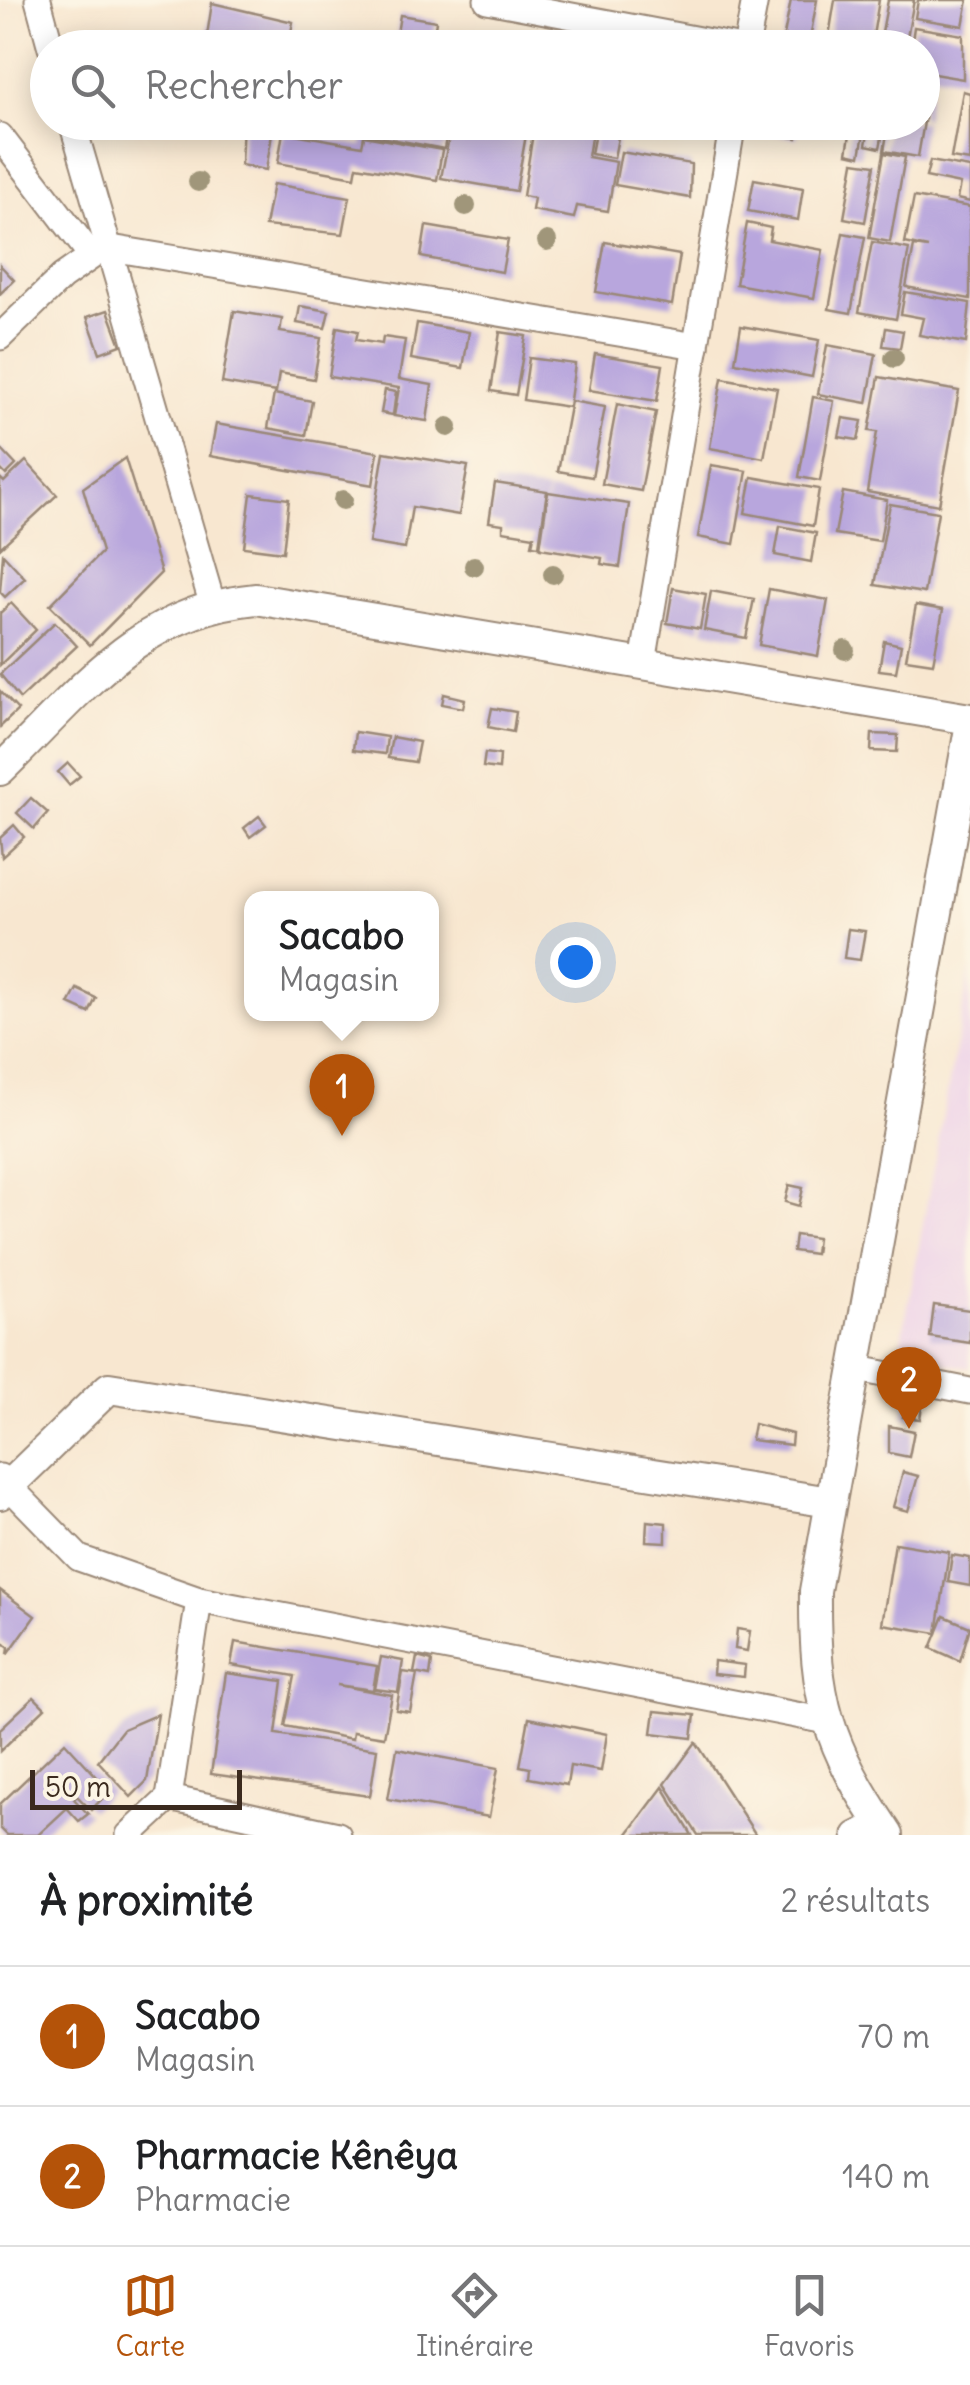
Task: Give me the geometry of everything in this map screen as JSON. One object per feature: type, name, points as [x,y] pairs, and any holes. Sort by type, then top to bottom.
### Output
[{"type":"street","points":[[38,0],[46,30]]},
{"type":"street","points":[[487,0],[648,30]]},
{"type":"street","points":[[748,30],[755,0]]},
{"type":"street","points":[[0,136],[98,250],[696,346]]},
{"type":"street","points":[[76,140],[98,250],[212,603]]},
{"type":"street","points":[[643,663],[730,140]]},
{"type":"street","points":[[0,337],[98,250]]},
{"type":"street","points":[[0,770],[123,651],[163,623],[212,603],[256,599],[970,718]]},
{"type":"street","points":[[875,1831],[836,1750],[827,1721],[815,1652],[815,1591],[970,729]]},
{"type":"street","points":[[853,1368],[970,1391]]},
{"type":"street","points":[[827,1721],[200,1600],[79,1558],[3,1485],[109,1388],[830,1502]]},
{"type":"street","points":[[129,1835],[169,1798],[200,1600]]},
{"type":"street","points":[[169,1798],[338,1835]]},
{"type":"shaded area","points":[[970,968],[970,1368],[899,1355]]},
{"type":"building","points":[[791,0],[817,0],[812,30],[785,30]]},
{"type":"building","points":[[835,0],[879,0],[874,30],[830,30]]},
{"type":"building","points":[[888,0],[914,0],[908,30],[882,30]]},
{"type":"building","points":[[918,0],[968,0],[963,26],[915,18]]},
{"type":"building","points":[[212,3],[293,22],[291,30],[208,30]]},
{"type":"building","points":[[400,15],[436,21],[435,30],[398,30]]},
{"type":"building","points":[[940,31],[963,35],[963,79],[940,75]]},
{"type":"building","points":[[963,91],[970,93],[970,161],[951,158]]},
{"type":"building","points":[[242,140],[271,140],[266,170],[241,165]]},
{"type":"building","points":[[282,140],[328,140],[362,146],[363,140],[386,140],[442,150],[437,180],[357,166],[355,177],[278,163]]},
{"type":"building","points":[[397,140],[446,140],[444,149]]},
{"type":"building","points":[[448,140],[525,140],[516,191],[441,178]]},
{"type":"building","points":[[532,140],[591,140],[588,157],[616,162],[608,211],[577,206],[574,218],[532,210],[534,198],[523,196]]},
{"type":"building","points":[[594,140],[618,140],[614,158],[591,154]]},
{"type":"building","points":[[849,140],[863,140],[860,156],[847,153]]},
{"type":"building","points":[[867,140],[882,140],[880,148],[866,145]]},
{"type":"building","points":[[886,140],[921,140],[918,157],[884,151]]},
{"type":"building","points":[[621,152],[691,164],[690,198],[615,185]]},
{"type":"building","points":[[884,153],[905,157],[890,242],[869,238]]},
{"type":"building","points":[[930,161],[970,168],[970,202],[957,199],[960,184],[926,177]]},
{"type":"building","points":[[854,162],[875,165],[865,222],[844,218]]},
{"type":"building","points":[[754,179],[803,188],[798,220],[748,211]]},
{"type":"building","points":[[273,184],[350,197],[343,234],[265,226]]},
{"type":"building","points":[[914,197],[970,207],[970,299],[906,287],[914,246],[928,248],[905,243]]},
{"type":"building","points":[[747,223],[771,228],[769,240],[823,250],[814,298],[736,284]]},
{"type":"building","points":[[426,226],[508,240],[502,272],[421,257]]},
{"type":"building","points":[[843,233],[865,237],[851,313],[829,309]]},
{"type":"building","points":[[605,242],[680,255],[672,305],[596,292]]},
{"type":"building","points":[[872,242],[909,249],[896,319],[859,312]]},
{"type":"building","points":[[0,265],[14,280],[0,294]]},
{"type":"building","points":[[905,292],[970,303],[966,343],[919,335],[923,318],[901,314]]},
{"type":"building","points":[[300,306],[329,311],[325,328],[297,323]]},
{"type":"building","points":[[108,310],[121,345],[100,353],[87,317]]},
{"type":"building","points":[[234,311],[282,319],[280,332],[321,338],[314,379],[279,373],[276,392],[222,383]]},
{"type":"building","points":[[417,323],[469,332],[463,368],[411,359]]},
{"type":"building","points":[[741,326],[819,340],[812,377],[735,362]]},
{"type":"building","points":[[337,327],[358,331],[356,340],[382,344],[383,337],[405,340],[399,379],[432,385],[427,421],[394,416],[399,388],[329,377]]},
{"type":"building","points":[[886,328],[903,331],[900,348],[883,346]]},
{"type":"building","points":[[500,332],[526,336],[516,395],[491,391]]},
{"type":"building","points":[[827,345],[876,354],[867,403],[818,394]]},
{"type":"building","points":[[595,354],[663,365],[657,401],[589,390]]},
{"type":"building","points":[[529,358],[575,364],[569,407],[523,400]]},
{"type":"building","points":[[879,377],[959,391],[939,505],[867,492],[877,432],[869,431]]},
{"type":"building","points":[[722,378],[777,388],[764,458],[710,448]]},
{"type":"building","points":[[385,390],[396,392],[393,415],[381,413]]},
{"type":"building","points":[[274,394],[312,401],[306,435],[268,428]]},
{"type":"building","points":[[813,397],[834,401],[820,481],[799,477]]},
{"type":"building","points":[[571,401],[605,407],[592,477],[558,471]]},
{"type":"building","points":[[617,404],[656,412],[641,491],[602,484]]},
{"type":"building","points":[[843,418],[862,421],[858,440],[839,437]]},
{"type":"building","points":[[216,424],[378,452],[373,485],[210,456]]},
{"type":"building","points":[[0,448],[16,465],[6,475],[0,469]]},
{"type":"building","points":[[384,452],[468,466],[459,515],[412,507],[405,549],[369,543]]},
{"type":"building","points":[[125,458],[161,573],[90,645],[50,605],[102,552],[83,488]]},
{"type":"building","points":[[26,461],[57,495],[0,548],[0,478],[4,482]]},
{"type":"building","points":[[711,465],[747,471],[734,544],[698,537]]},
{"type":"building","points":[[752,477],[819,489],[813,526],[745,513]]},
{"type":"building","points":[[495,483],[547,491],[539,546],[532,545],[534,536],[503,531],[503,524],[489,522]]},
{"type":"building","points":[[548,492],[629,504],[620,567],[601,564],[602,558],[540,548]]},
{"type":"building","points":[[843,492],[887,500],[880,541],[835,534]]},
{"type":"building","points":[[251,494],[289,499],[283,552],[244,547]]},
{"type":"building","points":[[890,504],[938,512],[924,593],[875,585]]},
{"type":"building","points":[[780,526],[816,533],[811,562],[775,555]]},
{"type":"building","points":[[3,554],[25,578],[5,597],[0,592]]},
{"type":"building","points":[[673,588],[706,594],[700,629],[667,623]]},
{"type":"building","points":[[769,589],[828,600],[818,656],[759,645]]},
{"type":"building","points":[[711,591],[754,599],[746,638],[704,630]]},
{"type":"building","points":[[11,603],[36,630],[0,665],[0,613]]},
{"type":"building","points":[[916,605],[943,610],[933,663],[906,659]]},
{"type":"building","points":[[55,622],[77,646],[20,699],[0,674]]},
{"type":"building","points":[[884,641],[901,645],[896,672],[879,670]]},
{"type":"building","points":[[0,691],[18,710],[0,727]]},
{"type":"building","points":[[444,694],[465,699],[463,708],[442,704]]},
{"type":"building","points":[[492,708],[516,712],[513,732],[488,727]]},
{"type":"building","points":[[355,732],[387,737],[385,754],[353,750]]},
{"type":"building","points":[[872,734],[898,735],[897,752],[871,751]]},
{"type":"building","points":[[392,737],[419,742],[415,762],[388,758]]},
{"type":"building","points":[[485,753],[500,755],[499,769],[483,767]]},
{"type":"building","points":[[68,763],[80,776],[69,785],[58,772]]},
{"type":"building","points":[[31,798],[48,813],[34,829],[17,813]]},
{"type":"building","points":[[259,816],[266,825],[250,837],[244,828]]},
{"type":"building","points":[[14,825],[24,837],[2,857],[0,838]]},
{"type":"building","points":[[848,929],[865,931],[860,960],[844,958]]},
{"type":"building","points":[[77,989],[96,998],[89,1013],[69,1004]]},
{"type":"building","points":[[789,1185],[803,1188],[799,1206],[785,1202]]},
{"type":"building","points":[[795,1235],[817,1238],[815,1254],[793,1251]]},
{"type":"building","points":[[934,1305],[970,1310],[970,1343],[930,1337]]},
{"type":"building","points":[[906,1403],[922,1406],[920,1419],[903,1417]]},
{"type":"building","points":[[754,1424],[792,1434],[791,1445],[751,1440]]},
{"type":"building","points":[[889,1426],[914,1431],[909,1457],[889,1453]]},
{"type":"building","points":[[903,1472],[918,1476],[908,1511],[893,1507]]},
{"type":"building","points":[[647,1521],[666,1523],[666,1542],[646,1541]]},
{"type":"building","points":[[895,1543],[949,1552],[937,1633],[882,1624]]},
{"type":"building","points":[[952,1555],[970,1558],[970,1586],[948,1582]]},
{"type":"building","points":[[0,1590],[35,1616],[8,1654],[9,1647],[0,1640]]},
{"type":"building","points":[[944,1616],[970,1627],[960,1661],[931,1648]]},
{"type":"building","points":[[737,1629],[750,1631],[747,1651],[735,1649]]},
{"type":"building","points":[[235,1642],[377,1666],[373,1690],[337,1685],[392,1695],[384,1737],[353,1732],[352,1739],[285,1726],[295,1676],[231,1665]]},
{"type":"building","points":[[381,1657],[403,1661],[398,1692],[375,1689]]},
{"type":"building","points":[[417,1657],[432,1661],[430,1676],[414,1673]]},
{"type":"building","points":[[714,1661],[745,1665],[744,1677],[713,1674]]},
{"type":"building","points":[[403,1672],[417,1674],[410,1712],[396,1710]]},
{"type":"building","points":[[226,1673],[283,1681],[276,1734],[377,1749],[370,1796],[211,1774]]},
{"type":"building","points":[[34,1697],[45,1708],[0,1751],[0,1729]]},
{"type":"building","points":[[655,1711],[695,1715],[692,1738],[652,1733]]},
{"type":"building","points":[[158,1714],[147,1781],[131,1797],[98,1761],[123,1729]]},
{"type":"building","points":[[529,1718],[607,1734],[601,1771],[570,1766],[567,1785],[529,1778],[530,1768],[520,1766]]},
{"type":"building","points":[[65,1742],[110,1791],[91,1810],[77,1796],[74,1799],[88,1814],[79,1821],[67,1808],[38,1835],[7,1835],[0,1828],[0,1804]]},
{"type":"building","points":[[696,1742],[756,1835],[698,1835],[665,1784]]},
{"type":"building","points":[[397,1749],[498,1768],[489,1817],[388,1799]]},
{"type":"building","points":[[663,1787],[692,1835],[627,1835]]},
{"type":"place","name":"Sacabo","points":[[342,1136]]},
{"type":"place","name":"Pharmacie Kênêya","points":[[909,1429]]}]
